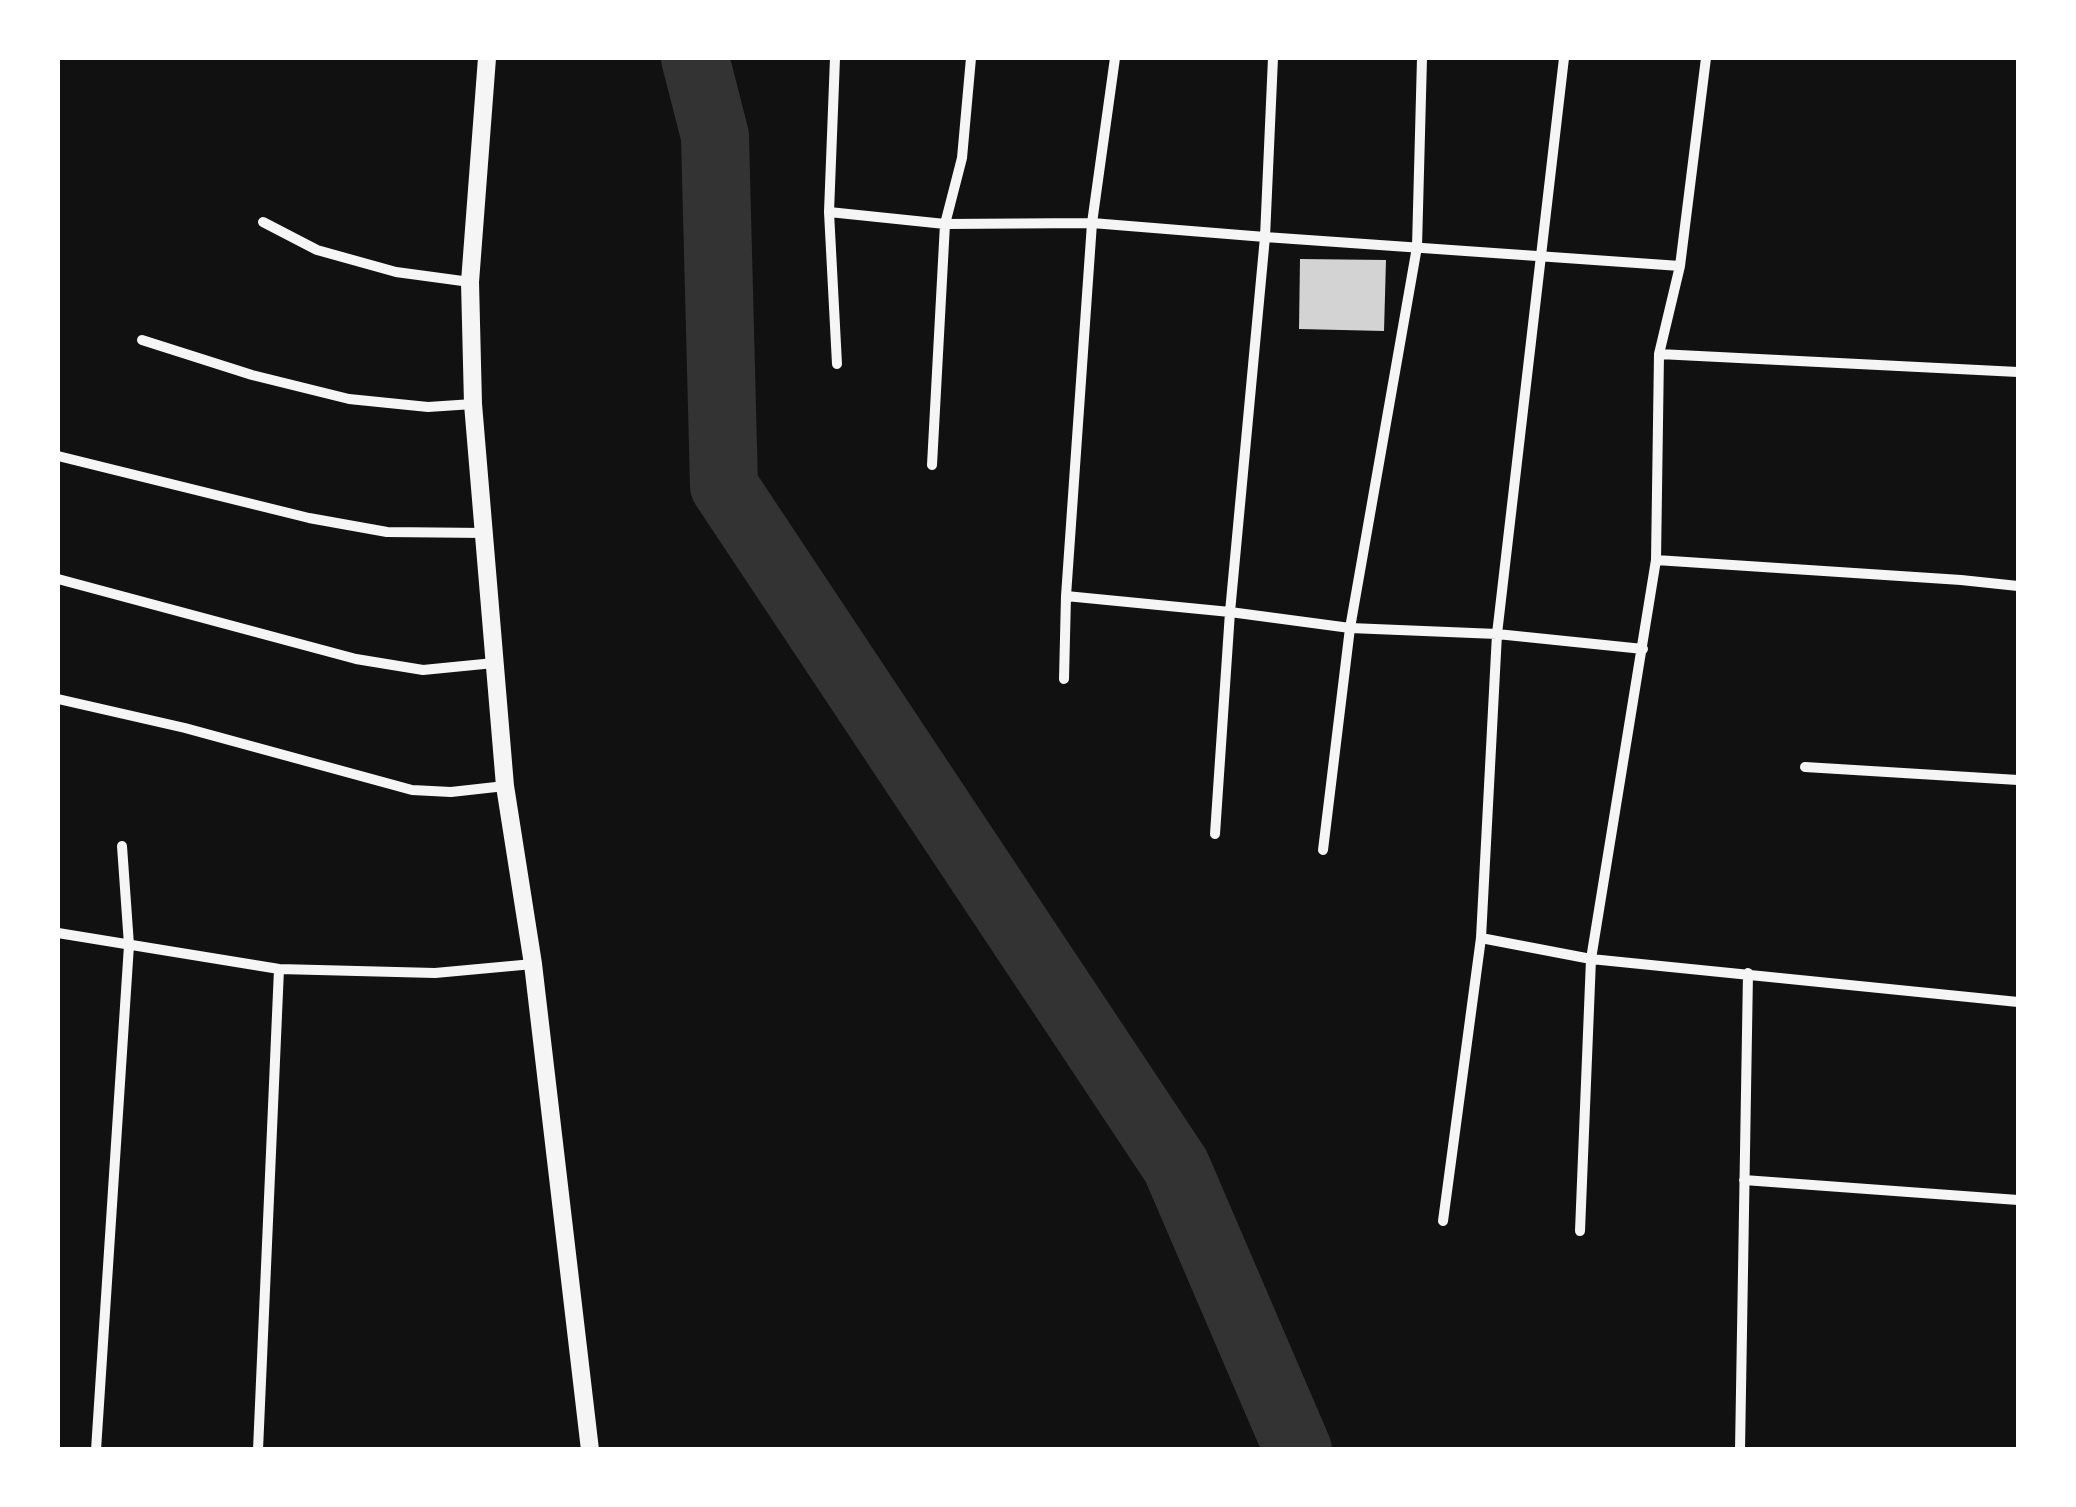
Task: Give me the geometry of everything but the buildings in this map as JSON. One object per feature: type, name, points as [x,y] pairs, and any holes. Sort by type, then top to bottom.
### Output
[{"type":"street","points":[[487,58],[470,282],[473,404],[505,786],[532,964],[590,1450]]},
{"type":"street","points":[[835,58],[829,212],[836,364]]},
{"type":"street","points":[[932,465],[945,224],[962,158],[971,58]]},
{"type":"street","points":[[1064,679],[1066,596],[1092,222],[1115,58]]},
{"type":"street","points":[[1214,834],[1230,612],[1266,237],[1274,58]]},
{"type":"street","points":[[1324,850],[1350,628],[1416,247],[1422,58]]},
{"type":"street","points":[[1444,1221],[1482,938],[1497,634],[1564,58]]},
{"type":"street","points":[[1580,1230],[1591,958],[1656,560],[1659,354],[1680,266],[1706,58]]},
{"type":"street","points":[[829,212],[945,224],[1092,222],[1680,266]]},
{"type":"street","points":[[263,222],[317,250],[396,272],[470,282]]},
{"type":"street","points":[[142,340],[252,375],[349,399],[428,407],[473,404]]},
{"type":"street","points":[[1659,354],[2018,372]]},
{"type":"street","points":[[58,456],[309,518],[387,532],[485,533]]},
{"type":"street","points":[[1656,560],[2018,586]]},
{"type":"street","points":[[58,579],[356,659],[423,670],[494,662]]},
{"type":"street","points":[[1066,596],[1350,628],[1497,634],[1643,648]]},
{"type":"street","points":[[58,699],[184,728],[412,790],[450,792],[505,786]]},
{"type":"street","points":[[1805,767],[2018,780]]},
{"type":"street","points":[[96,1450],[129,945],[122,846]]},
{"type":"street","points":[[58,933],[279,970],[436,973],[532,964]]},
{"type":"street","points":[[1482,938],[1591,958],[2018,1002]]},
{"type":"street","points":[[258,1450],[279,970]]},
{"type":"street","points":[[1740,1450],[1748,973]]},
{"type":"street","points":[[1744,1180],[2018,1200]]},
{"type":"waterway","points":[[695,58],[715,136],[724,486],[1176,1166],[1298,1450]]}]
